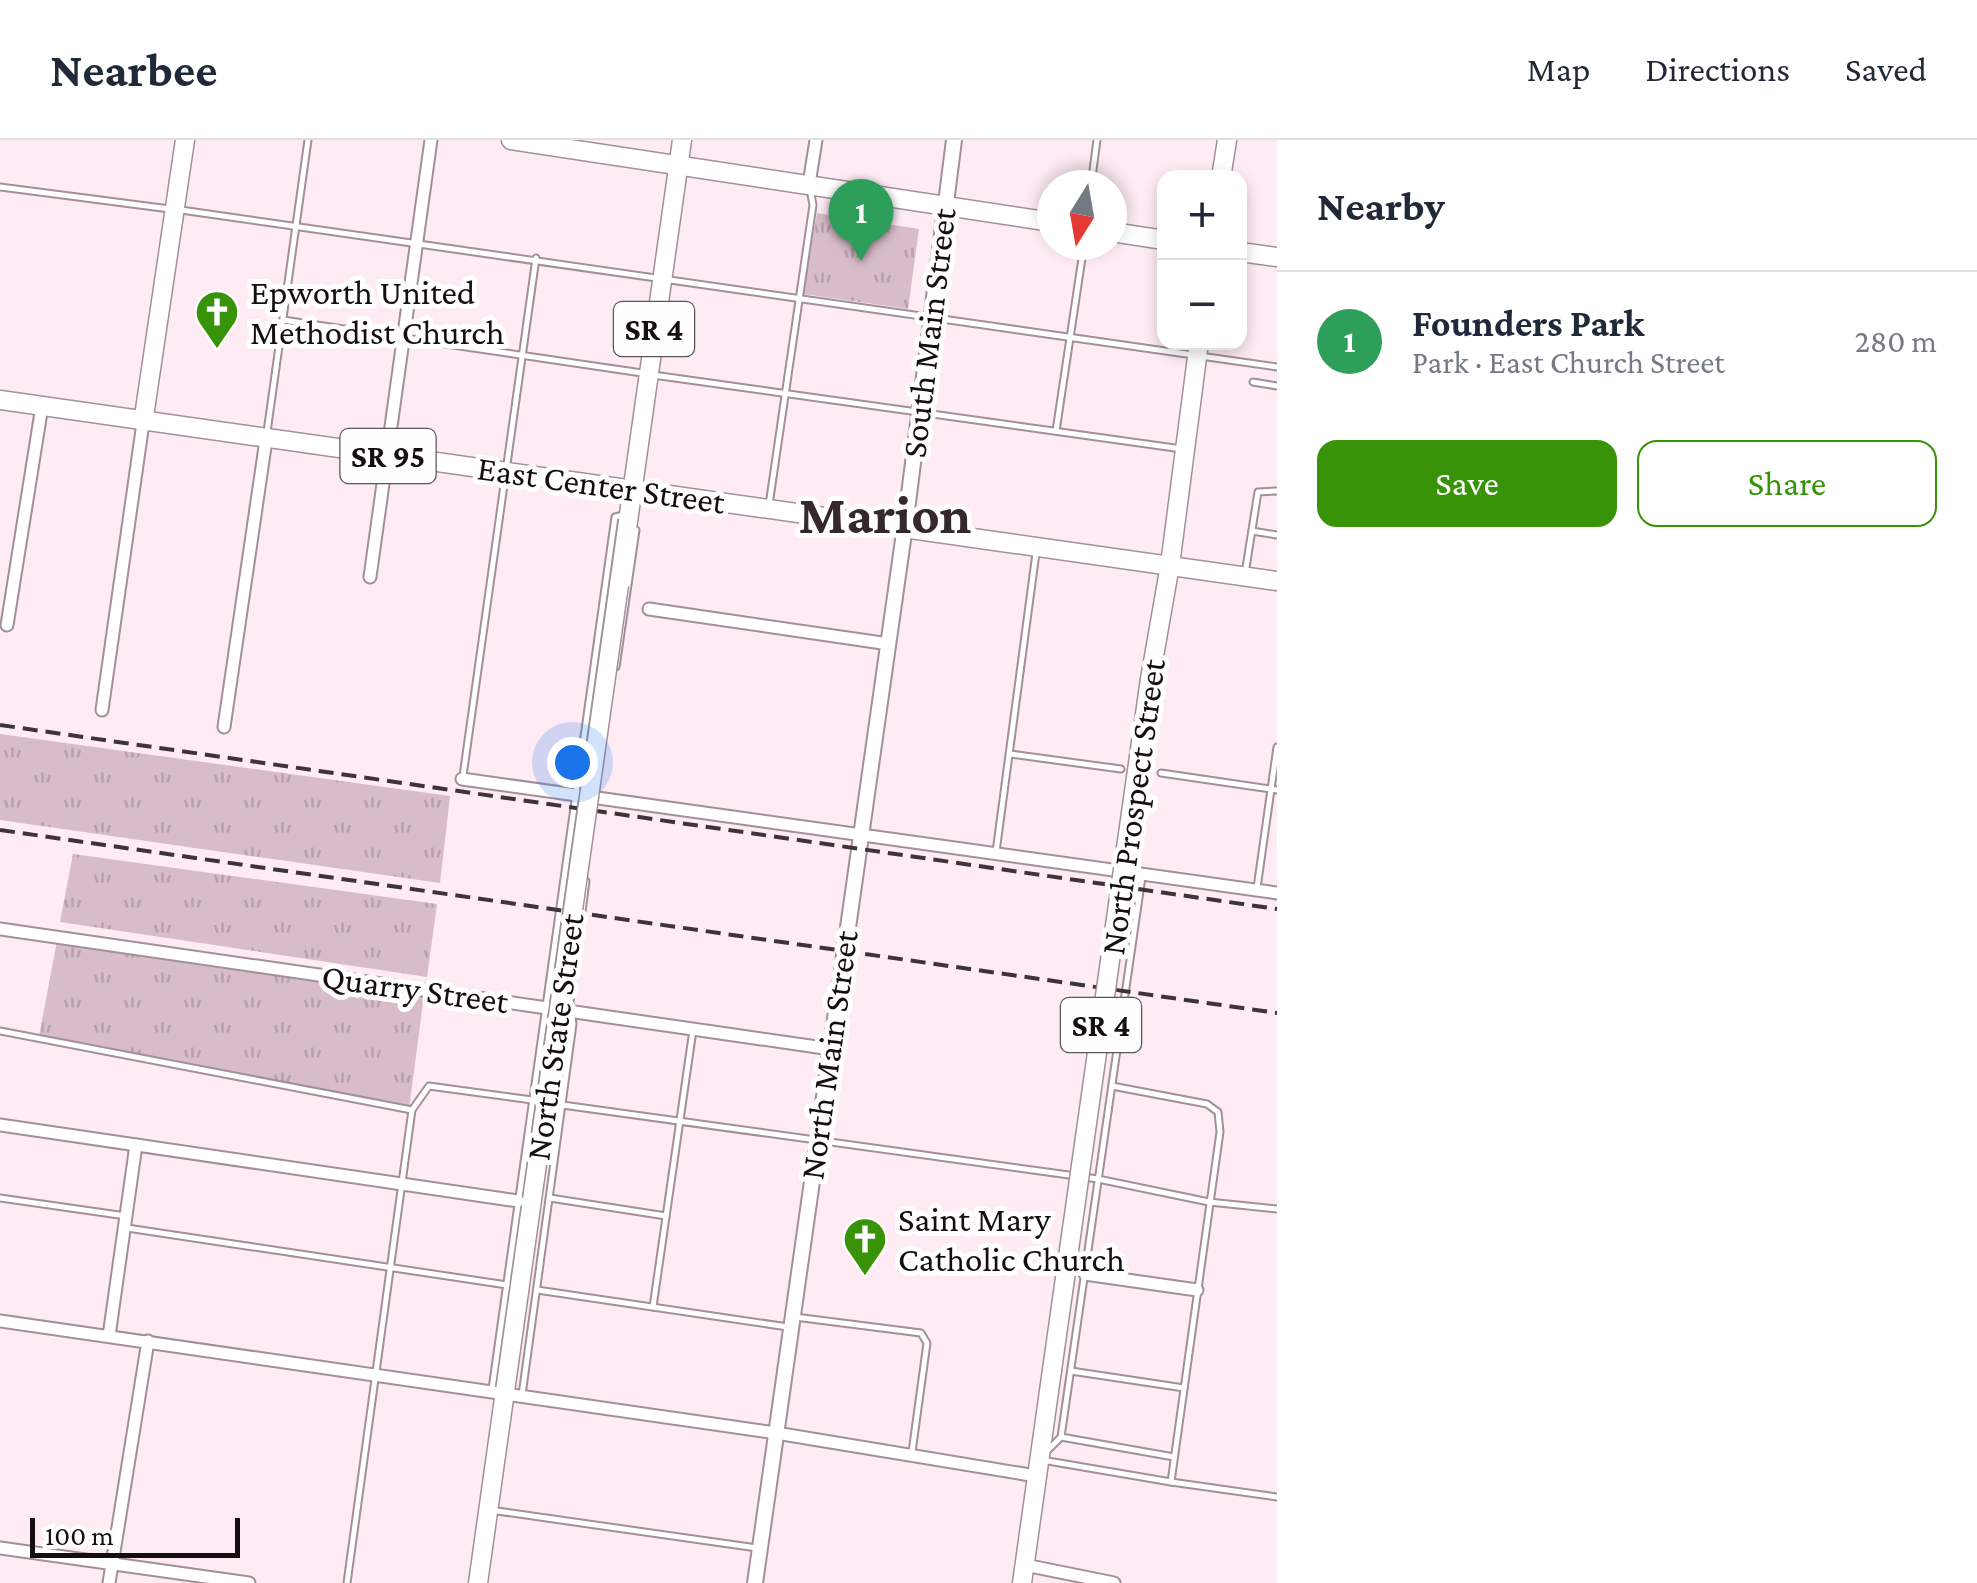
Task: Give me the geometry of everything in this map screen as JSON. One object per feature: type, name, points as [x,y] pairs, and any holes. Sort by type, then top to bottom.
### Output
[{"type":"main road","points":[[144,422],[185,140]]},
{"type":"main road","points":[[511,140],[1037,220]]},
{"type":"main road","name":"SR 4","points":[[632,491],[682,140]]},
{"type":"main road","points":[[1223,170],[1226,140]]},
{"type":"main road","points":[[1127,234],[1157,239]]},
{"type":"main road","points":[[1247,253],[1277,258]]},
{"type":"main road","name":"SR 4","points":[[1170,565],[1198,350]]},
{"type":"main road","name":"East Center Street","points":[[0,400],[905,526]]},
{"type":"main road","name":"North State Street","points":[[478,1583],[632,491]]},
{"type":"main road","name":"SR 95","points":[[905,526],[1277,581]]},
{"type":"main road","name":"North Prospect Street","points":[[1024,1574],[1038,1468],[1061,1371],[1150,679],[1170,565]]},
{"type":"street","points":[[370,577],[432,140]]},
{"type":"street","points":[[810,184],[816,140]]},
{"type":"street","name":"South Main Street","points":[[905,526],[954,140]]},
{"type":"street","points":[[7,625],[42,406]]},
{"type":"street","points":[[102,710],[144,422]]},
{"type":"street","points":[[224,727],[266,440]]},
{"type":"street","name":"North Main Street","points":[[755,1583],[905,526]]},
{"type":"street","points":[[649,610],[889,644]]},
{"type":"street","points":[[462,779],[1277,893]]},
{"type":"street","name":"Quarry Street","points":[[0,929],[831,1050]]},
{"type":"street","points":[[0,1125],[518,1201]]},
{"type":"street","points":[[108,1336],[136,1145]]},
{"type":"street","points":[[1085,1274],[1197,1290]]},
{"type":"street","points":[[0,1321],[912,1455],[1038,1468]]},
{"type":"street","points":[[109,1583],[148,1341]]},
{"type":"street","points":[[0,1548],[249,1583]]},
{"type":"street","points":[[1024,1574],[1114,1583]]},
{"type":"lane","points":[[266,440],[308,140]]},
{"type":"lane","points":[[1094,170],[1097,140]]},
{"type":"lane","points":[[769,508],[812,205],[810,184]]},
{"type":"lane","points":[[0,187],[536,258],[931,319],[1157,345]]},
{"type":"lane","points":[[462,779],[536,258]]},
{"type":"lane","points":[[1056,432],[1082,260]]},
{"type":"lane","points":[[283,320],[1185,449]]},
{"type":"lane","points":[[1207,350],[1277,366]]},
{"type":"lane","points":[[1253,382],[1277,386]]},
{"type":"lane","points":[[1245,576],[1260,489],[1277,491]]},
{"type":"lane","points":[[629,513],[637,519],[630,581],[596,797],[537,1290],[506,1394],[507,1285],[518,1201],[615,518],[629,513]]},
{"type":"lane","points":[[1252,532],[1277,535]]},
{"type":"lane","points":[[996,852],[1037,548]]},
{"type":"lane","points":[[1257,890],[1277,748]]},
{"type":"lane","points":[[1009,754],[1120,769]]},
{"type":"lane","points":[[1161,773],[1274,790]]},
{"type":"lane","points":[[1038,1468],[1061,1438],[1061,1371],[1085,1274],[1143,874]]},
{"type":"lane","points":[[653,1307],[693,1030]]},
{"type":"lane","points":[[0,1031],[412,1110]]},
{"type":"lane","points":[[347,1583],[412,1110],[430,1086],[1098,1179],[1210,1202],[1277,1209]]},
{"type":"lane","points":[[1112,1086],[1206,1104],[1218,1112],[1220,1132],[1171,1482]]},
{"type":"lane","points":[[0,1198],[507,1285]]},
{"type":"lane","points":[[549,1198],[666,1216]]},
{"type":"lane","points":[[537,1290],[653,1307],[921,1333],[927,1343],[912,1455]]},
{"type":"lane","points":[[1061,1371],[1184,1388]]},
{"type":"lane","points":[[1061,1438],[1174,1456]]},
{"type":"lane","points":[[1038,1468],[1277,1497]]},
{"type":"lane","points":[[488,1510],[760,1548]]},
{"type":"green space","points":[[817,213],[919,229],[908,309],[803,294]]},
{"type":"green space","points":[[0,734],[450,796],[440,883],[0,820]]},
{"type":"green space","points":[[73,854],[437,904],[427,977],[60,922]]},
{"type":"green space","points":[[58,936],[424,995],[409,1109],[38,1042]]},
{"type":"railway","points":[[0,725],[1277,909]]},
{"type":"railway","points":[[0,830],[1277,1013]]},
{"type":"place","name":"Founders Park","points":[[861,261]]},
{"type":"place","name":"Epworth United Methodist Church","points":[[217,350]]},
{"type":"place","name":"Saint Mary Catholic Church","points":[[865,1277]]},
{"type":"district","name":"Marion","points":[[885,514]]}]
